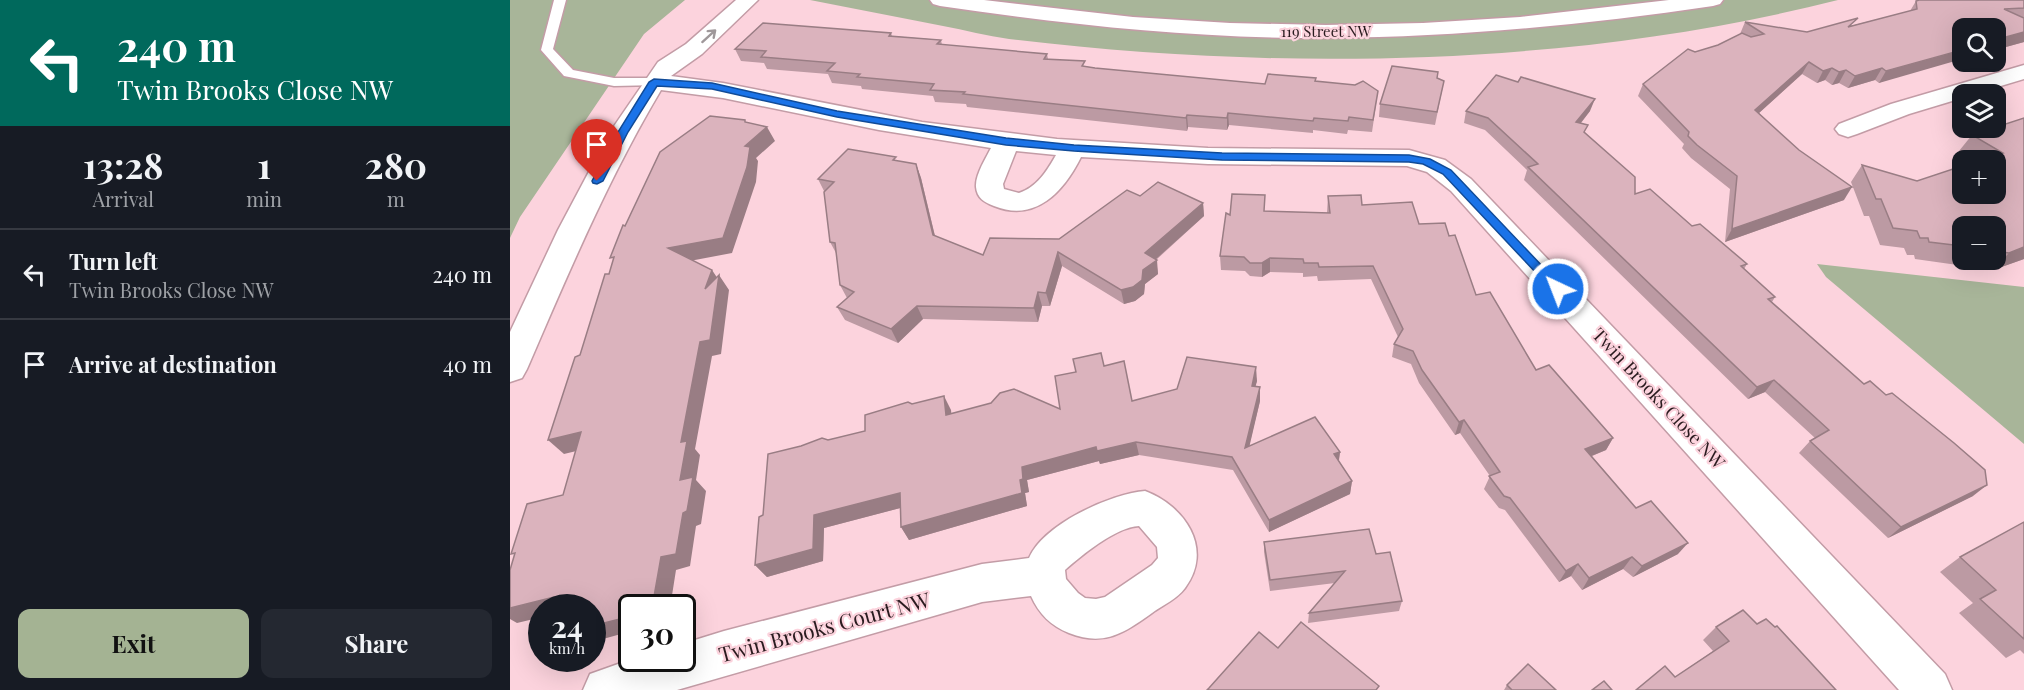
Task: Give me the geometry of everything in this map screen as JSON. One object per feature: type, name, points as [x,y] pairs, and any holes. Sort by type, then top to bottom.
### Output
[{"type":"street","points":[[510,369],[572,230],[623,132],[660,75],[694,49],[748,0]]},
{"type":"street","name":"119 Street NW","points":[[940,0],[1075,19],[1216,30],[1369,32],[1519,24],[1637,12],[1713,0]]},
{"type":"street","points":[[660,75],[665,53],[696,19]]},
{"type":"street","points":[[1848,129],[1900,109],[2024,72]]},
{"type":"street","name":"Twin Brooks Close NW","points":[[660,75],[837,114],[1006,142],[1222,156],[1409,158],[1426,161],[1447,172],[1929,690]]},
{"type":"street","points":[[1006,142],[989,184],[991,194],[1005,202],[1022,202],[1038,197],[1060,174],[1074,148]]},
{"type":"street","name":"Twin Brooks Court NW","points":[[606,690],[724,653],[982,583],[1044,575]]},
{"type":"lane","points":[[560,0],[547,50],[569,73],[614,82],[660,75]]},
{"type":"green space","points":[[510,0],[685,0],[644,34],[520,217],[510,238]]},
{"type":"green space","points":[[810,0],[1838,0],[1738,22],[1635,39],[1531,50],[1426,57],[1321,59],[1112,50],[1009,39]]},
{"type":"green space","points":[[1817,264],[2024,287],[2024,444],[1826,277]]},
{"type":"building","points":[[2024,0],[2024,8],[2004,9],[2024,18],[2024,32],[2006,37],[2006,18],[1952,18],[1952,53],[1886,71],[1882,68],[1855,76],[1846,70],[1839,72],[1832,68],[1823,71],[1809,62],[1755,110],[1799,150],[1852,187],[1732,229],[1737,176],[1697,145],[1688,136],[1689,132],[1643,84],[1688,49],[1695,52],[1718,45],[1742,33],[1751,37],[1764,34],[1745,22],[1807,32],[1858,18],[1848,27],[1917,9],[1916,1]]},
{"type":"building","points":[[763,23],[891,33],[889,36],[941,40],[937,44],[1047,54],[1044,59],[1085,61],[1082,66],[1095,68],[1265,84],[1268,74],[1316,78],[1315,81],[1355,85],[1363,81],[1378,91],[1373,120],[1349,117],[1348,121],[1314,118],[1313,121],[1228,113],[1227,118],[1187,115],[1186,118],[963,94],[965,92],[930,90],[934,84],[857,77],[860,74],[827,71],[835,63],[761,57],[766,51],[735,49]]},
{"type":"building","points":[[1392,66],[1438,72],[1437,78],[1444,81],[1437,112],[1380,104]]},
{"type":"building","points":[[1496,75],[1518,82],[1521,77],[1595,99],[1576,122],[1588,125],[1584,132],[1635,177],[1635,194],[1650,189],[1692,226],[1700,224],[1747,264],[1741,266],[1775,297],[1768,299],[1864,384],[1870,381],[1886,395],[1892,393],[1985,470],[1987,485],[1901,527],[1810,441],[1829,430],[1774,380],[1757,387],[1528,167],[1538,164],[1488,118],[1466,111]]},
{"type":"building","points":[[710,116],[745,120],[745,122],[767,127],[745,146],[750,147],[747,167],[723,238],[668,248],[712,270],[705,289],[719,275],[710,340],[700,342],[681,442],[687,441],[680,480],[693,477],[687,511],[683,513],[676,554],[661,557],[654,594],[618,594],[618,620],[606,622],[606,594],[528,594],[528,604],[510,608],[510,570],[515,553],[511,554],[527,504],[563,495],[581,432],[548,440],[575,357],[580,355],[605,274],[609,274],[614,257],[610,258],[623,225],[625,226],[660,152]]},
{"type":"building","points":[[2024,118],[2024,247],[2006,253],[2006,216],[1952,216],[1952,245],[1929,242],[1928,238],[1920,238],[1917,231],[1893,228],[1881,199],[1876,199],[1862,165],[1917,181],[1952,169],[1952,204],[2006,204],[2006,150],[1998,150],[1977,138],[2006,138],[2006,124]]},
{"type":"building","points":[[848,149],[896,157],[893,160],[916,164],[933,235],[983,255],[990,238],[1059,239],[1127,190],[1140,196],[1158,182],[1203,203],[1145,253],[1157,260],[1143,270],[1142,280],[1133,287],[1121,290],[1058,252],[1046,293],[1038,292],[1034,308],[917,306],[891,329],[837,307],[854,292],[840,285],[835,243],[830,242],[824,192],[834,182],[818,179]]},
{"type":"building","points":[[1232,194],[1265,195],[1264,211],[1330,213],[1328,196],[1361,195],[1362,205],[1412,202],[1419,224],[1445,223],[1449,236],[1455,235],[1476,295],[1490,292],[1536,370],[1549,365],[1613,438],[1585,449],[1636,508],[1651,501],[1688,543],[1642,566],[1632,557],[1589,578],[1578,564],[1566,571],[1510,498],[1504,496],[1489,476],[1500,472],[1464,420],[1459,422],[1422,370],[1413,351],[1394,344],[1403,329],[1373,266],[1319,267],[1318,263],[1304,263],[1303,259],[1270,258],[1262,263],[1250,263],[1244,257],[1220,256],[1226,213],[1230,215]]},
{"type":"building","points":[[1101,353],[1104,366],[1124,361],[1132,401],[1177,389],[1187,357],[1256,367],[1252,386],[1260,387],[1245,448],[1315,417],[1340,452],[1334,454],[1352,481],[1269,520],[1232,457],[1136,442],[1097,451],[1096,447],[1022,467],[1023,479],[1020,480],[1022,493],[901,527],[900,493],[814,515],[813,549],[755,565],[759,517],[763,515],[768,454],[822,438],[828,440],[865,431],[865,415],[908,402],[912,404],[944,396],[946,415],[991,403],[1000,393],[1014,389],[1060,409],[1055,376],[1076,372],[1073,359]]},
{"type":"building","points":[[2024,522],[2024,639],[1980,599],[1996,590],[1960,557]]},
{"type":"building","points":[[1369,529],[1376,554],[1390,552],[1402,601],[1309,613],[1345,571],[1270,580],[1264,542]]},
{"type":"building","points":[[1743,610],[1757,624],[1766,619],[1775,627],[1777,626],[1836,690],[1636,690],[1665,666],[1675,677],[1729,641],[1716,627]]},
{"type":"building","points":[[1301,622],[1379,686],[1376,690],[1207,690],[1259,632],[1278,648]]},
{"type":"building","points":[[1528,664],[1556,690],[1512,690],[1507,685]]},
{"type":"building","points":[[1604,681],[1612,690],[1592,690]]},
{"type":"route","points":[[597,181],[623,132],[654,82],[712,86],[837,114],[1006,142],[1222,156],[1409,158],[1426,161],[1447,172],[1558,289]]}]
